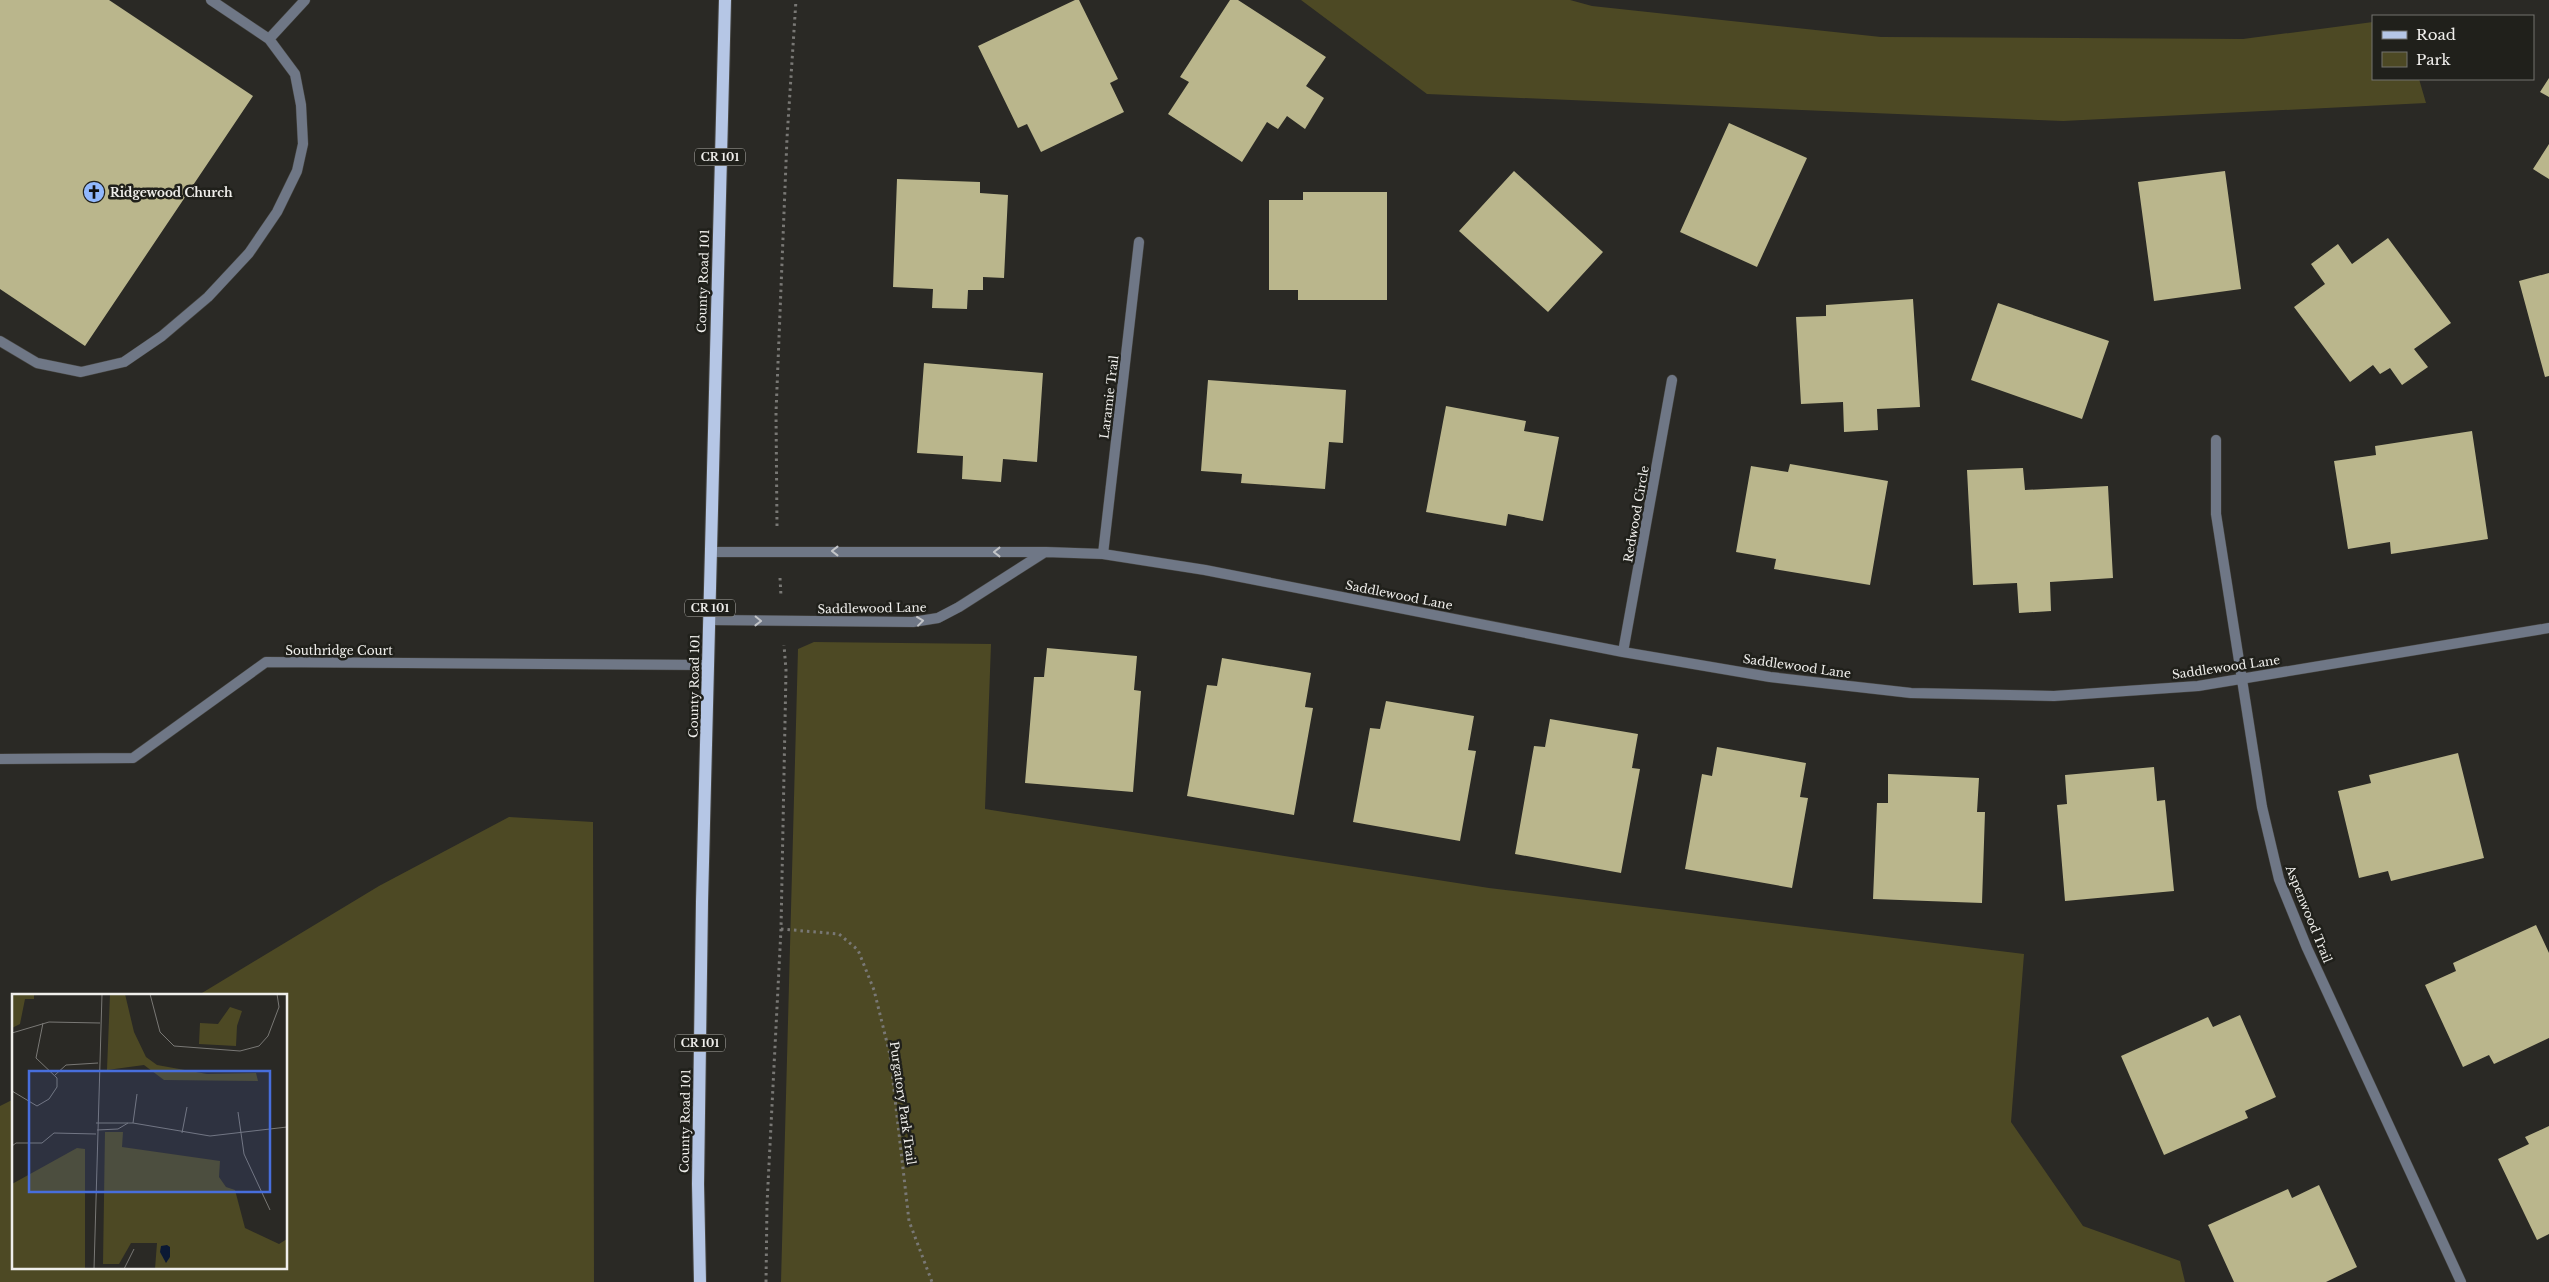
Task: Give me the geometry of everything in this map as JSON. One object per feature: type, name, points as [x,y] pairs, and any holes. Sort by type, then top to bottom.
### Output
[{"type":"main road","name":"County Road 101","points":[[700,1282],[698,1184],[701,960],[724,0]]},
{"type":"street","points":[[0,341],[37,363],[81,372],[124,362],[162,336],[208,298],[249,254],[285,196],[297,171],[303,144],[301,105],[295,74],[269,39],[211,0]]},
{"type":"street","points":[[269,39],[305,0]]},
{"type":"street","name":"Laramie Trail","points":[[1103,554],[1139,242]]},
{"type":"street","name":"Redwood Circle","points":[[1623,652],[1672,380]]},
{"type":"street","name":"Aspenwood Trail","points":[[2216,440],[2216,514],[2262,807],[2279,879],[2307,948],[2461,1282]]},
{"type":"street","name":"Saddlewood Lane","points":[[711,552],[1046,552],[1103,554],[1205,570],[1623,652],[1770,677],[1911,694],[2054,696],[2198,686],[2549,628]]},
{"type":"street","name":"Saddlewood Lane","points":[[709,620],[913,622],[938,618],[1046,552]]},
{"type":"street","name":"Southridge Court","points":[[0,759],[133,758],[266,662],[709,665]]},
{"type":"path","points":[[766,1282],[767,1204],[782,929],[786,670],[778,551],[776,413],[787,138],[796,0]]},
{"type":"path","name":"Purgatory Park Trail","points":[[782,929],[839,934],[858,950],[874,990],[890,1054],[909,1221],[932,1282]]},
{"type":"green space","points":[[1301,0],[1570,0],[1592,6],[1881,37],[2243,39],[2372,22],[2372,80],[2419,80],[2426,103],[2063,121],[1427,94]]},
{"type":"green space","points":[[814,642],[991,644],[985,809],[1489,888],[2024,954],[2011,1122],[2083,1226],[2180,1261],[2185,1282],[781,1282],[798,649]]},
{"type":"green space","points":[[509,817],[593,822],[594,1282],[0,1282],[0,1106],[12,1100],[12,1270],[288,1270],[288,994],[200,994],[379,886]]},
{"type":"building","name":"Ridgewood Church","points":[[0,0],[109,0],[253,96],[85,346],[0,289]]},
{"type":"building","points":[[1075,0],[1079,0],[1118,79],[1110,83],[1124,112],[1041,152],[1027,124],[1018,128],[978,46]]},
{"type":"building","points":[[1230,0],[1238,0],[1326,57],[1306,86],[1324,98],[1305,129],[1287,116],[1278,129],[1267,122],[1242,162],[1168,114],[1189,82],[1180,77]]},
{"type":"building","points":[[2549,78],[2549,97],[2540,92]]},
{"type":"building","points":[[1729,123],[1807,158],[1757,267],[1680,232]]},
{"type":"building","points":[[2549,144],[2549,179],[2533,169]]},
{"type":"building","points":[[1514,171],[1603,252],[1548,312],[1459,231]]},
{"type":"building","points":[[2225,171],[2241,289],[2154,301],[2138,182]]},
{"type":"building","points":[[897,179],[980,182],[980,193],[1008,195],[1004,278],[983,277],[983,290],[968,290],[967,309],[932,308],[933,289],[893,287]]},
{"type":"building","points":[[1303,192],[1387,192],[1387,300],[1298,300],[1298,290],[1269,290],[1269,200],[1303,200]]},
{"type":"building","points":[[2388,238],[2451,323],[2414,349],[2428,367],[2402,385],[2390,368],[2380,374],[2373,365],[2350,382],[2294,307],[2325,284],[2311,264],[2338,244],[2352,264]]},
{"type":"building","points":[[2549,273],[2549,376],[2545,377],[2519,281]]},
{"type":"building","points":[[1913,299],[1920,407],[1877,409],[1878,430],[1844,432],[1843,402],[1801,404],[1796,317],[1826,316],[1826,305]]},
{"type":"building","points":[[1998,303],[2109,341],[2082,419],[1971,380]]},
{"type":"building","points":[[924,363],[1043,373],[1037,462],[1003,459],[1001,482],[962,479],[963,456],[917,453]]},
{"type":"building","points":[[1208,380],[1346,390],[1343,443],[1329,442],[1325,489],[1241,483],[1242,474],[1201,471]]},
{"type":"building","points":[[1446,406],[1526,421],[1524,431],[1559,437],[1543,521],[1508,514],[1506,526],[1426,512]]},
{"type":"building","points":[[2472,431],[2488,539],[2391,554],[2390,542],[2348,549],[2334,461],[2376,455],[2375,446]]},
{"type":"building","points":[[1790,464],[1888,481],[1870,585],[1774,569],[1776,559],[1736,552],[1751,466],[1788,472]]},
{"type":"building","points":[[2023,468],[2025,490],[2108,486],[2113,578],[2050,582],[2051,611],[2019,613],[2017,583],[1973,585],[1967,470]]},
{"type":"building","points":[[1047,648],[1137,656],[1134,690],[1141,691],[1133,792],[1025,783],[1034,677],[1044,677]]},
{"type":"building","points":[[1222,658],[1311,673],[1305,707],[1313,708],[1294,815],[1187,796],[1207,685],[1217,686]]},
{"type":"building","points":[[1386,701],[1474,716],[1468,750],[1476,751],[1460,841],[1353,822],[1370,728],[1380,729]]},
{"type":"building","points":[[1550,719],[1638,734],[1632,768],[1640,769],[1621,873],[1515,854],[1534,746],[1545,747]]},
{"type":"building","points":[[1717,747],[1806,763],[1800,797],[1808,798],[1792,888],[1685,869],[1702,774],[1712,776]]},
{"type":"building","points":[[2458,753],[2484,858],[2391,881],[2388,871],[2359,878],[2338,791],[2371,783],[2369,775]]},
{"type":"building","points":[[2154,767],[2157,801],[2165,800],[2174,891],[2065,901],[2057,805],[2067,804],[2065,775]]},
{"type":"building","points":[[1888,774],[1979,778],[1977,812],[1985,812],[1982,903],[1873,899],[1877,803],[1888,803]]},
{"type":"building","points":[[2536,925],[2549,953],[2549,1038],[2494,1064],[2489,1055],[2463,1067],[2425,985],[2456,971],[2453,963]]},
{"type":"building","points":[[2240,1015],[2276,1097],[2245,1111],[2248,1118],[2164,1155],[2121,1056],[2208,1017],[2213,1027]]},
{"type":"building","points":[[2549,1126],[2549,1234],[2537,1240],[2498,1159],[2529,1144],[2525,1137]]},
{"type":"building","points":[[2319,1185],[2357,1267],[2326,1282],[2234,1282],[2208,1225],[2288,1189],[2292,1198]]},
{"type":"place","name":"Ridgewood Church","points":[[94,192]]}]
